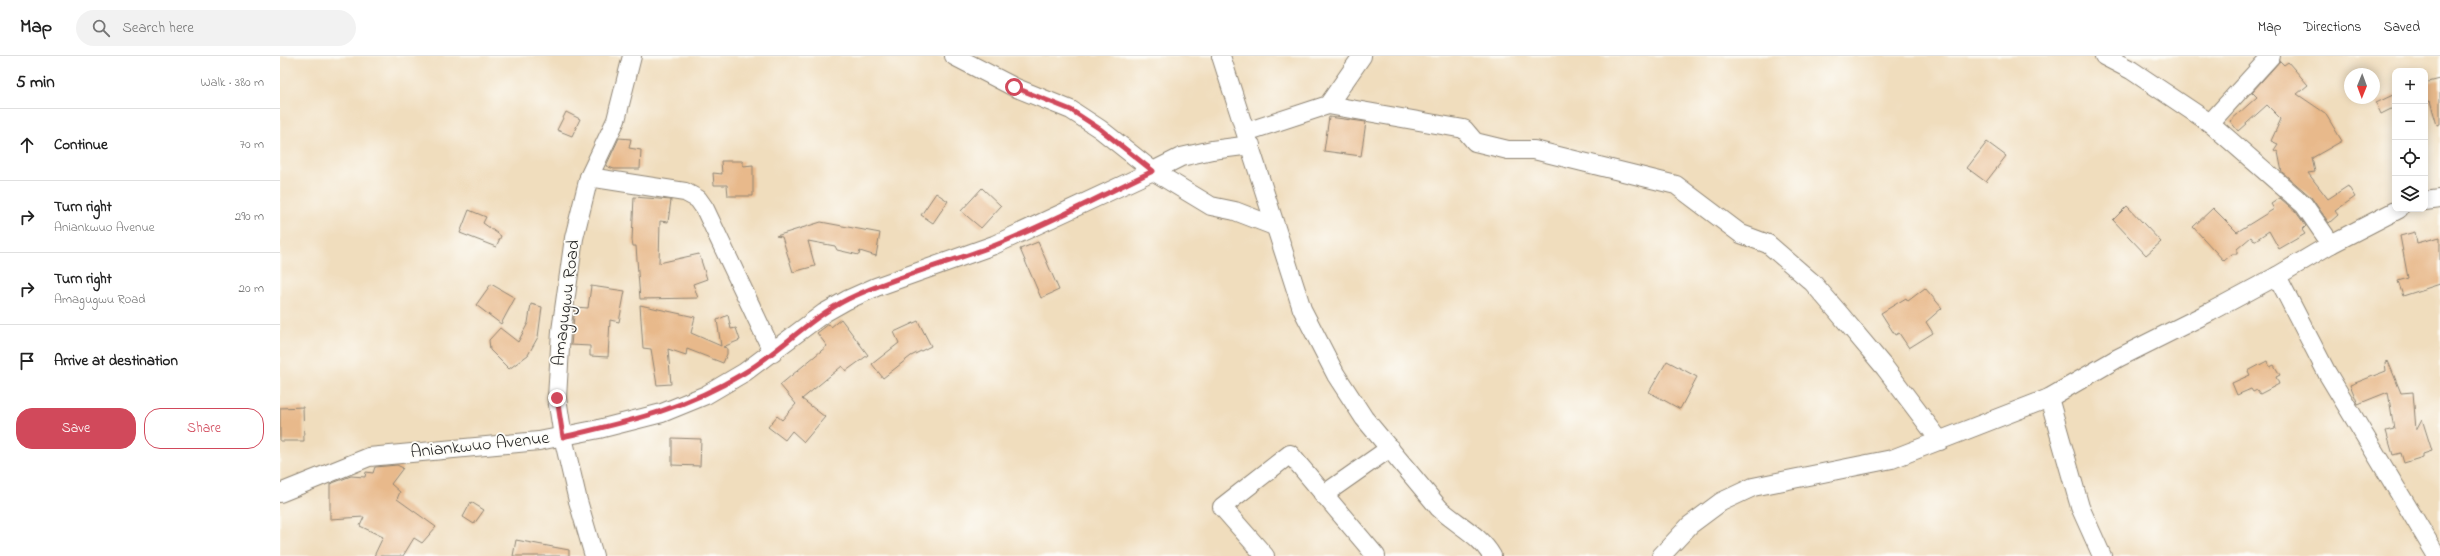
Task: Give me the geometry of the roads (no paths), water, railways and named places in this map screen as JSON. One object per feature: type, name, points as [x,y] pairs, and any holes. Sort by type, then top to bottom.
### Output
[{"type":"street","name":"Amagugwu Road","points":[[594,556],[563,437],[557,398],[561,331],[574,238],[589,177],[616,120],[632,56]]},
{"type":"street","points":[[954,56],[1044,101],[1071,110],[1100,129],[1153,171],[1211,206],[1235,211],[1274,226]]},
{"type":"street","points":[[1221,56],[1274,226],[1302,309],[1319,346],[1364,418],[1439,508],[1449,517],[1473,533],[1485,544],[1492,556]]},
{"type":"street","points":[[1362,56],[1328,105],[1464,129],[1475,142],[1508,150],[1534,150],[1676,185],[1741,234],[1768,244],[1813,283],[1862,340],[1940,440]]},
{"type":"street","points":[[2104,56],[2167,93],[2210,123],[2304,205],[2331,244]]},
{"type":"street","points":[[2210,123],[2271,56]]},
{"type":"street","name":"Aniankwuo Avenue","points":[[280,493],[369,457],[497,447],[563,437],[662,413],[706,395],[773,353],[824,313],[847,300],[876,287],[994,245],[1153,171],[1181,156],[1212,150],[1248,139],[1328,105]]},
{"type":"street","points":[[589,177],[685,192],[698,199],[773,353]]},
{"type":"street","points":[[2428,201],[2440,199]]},
{"type":"street","points":[[1661,556],[1690,525],[1721,502],[1753,487],[1892,459],[2049,398],[2118,358],[2277,276],[2331,244],[2393,212]]},
{"type":"street","points":[[2277,276],[2327,373],[2437,556]]},
{"type":"street","points":[[2049,398],[2080,507],[2102,556]]},
{"type":"street","points":[[1323,495],[1390,448]]},
{"type":"street","points":[[1266,556],[1222,507],[1290,454],[1376,556]]}]
